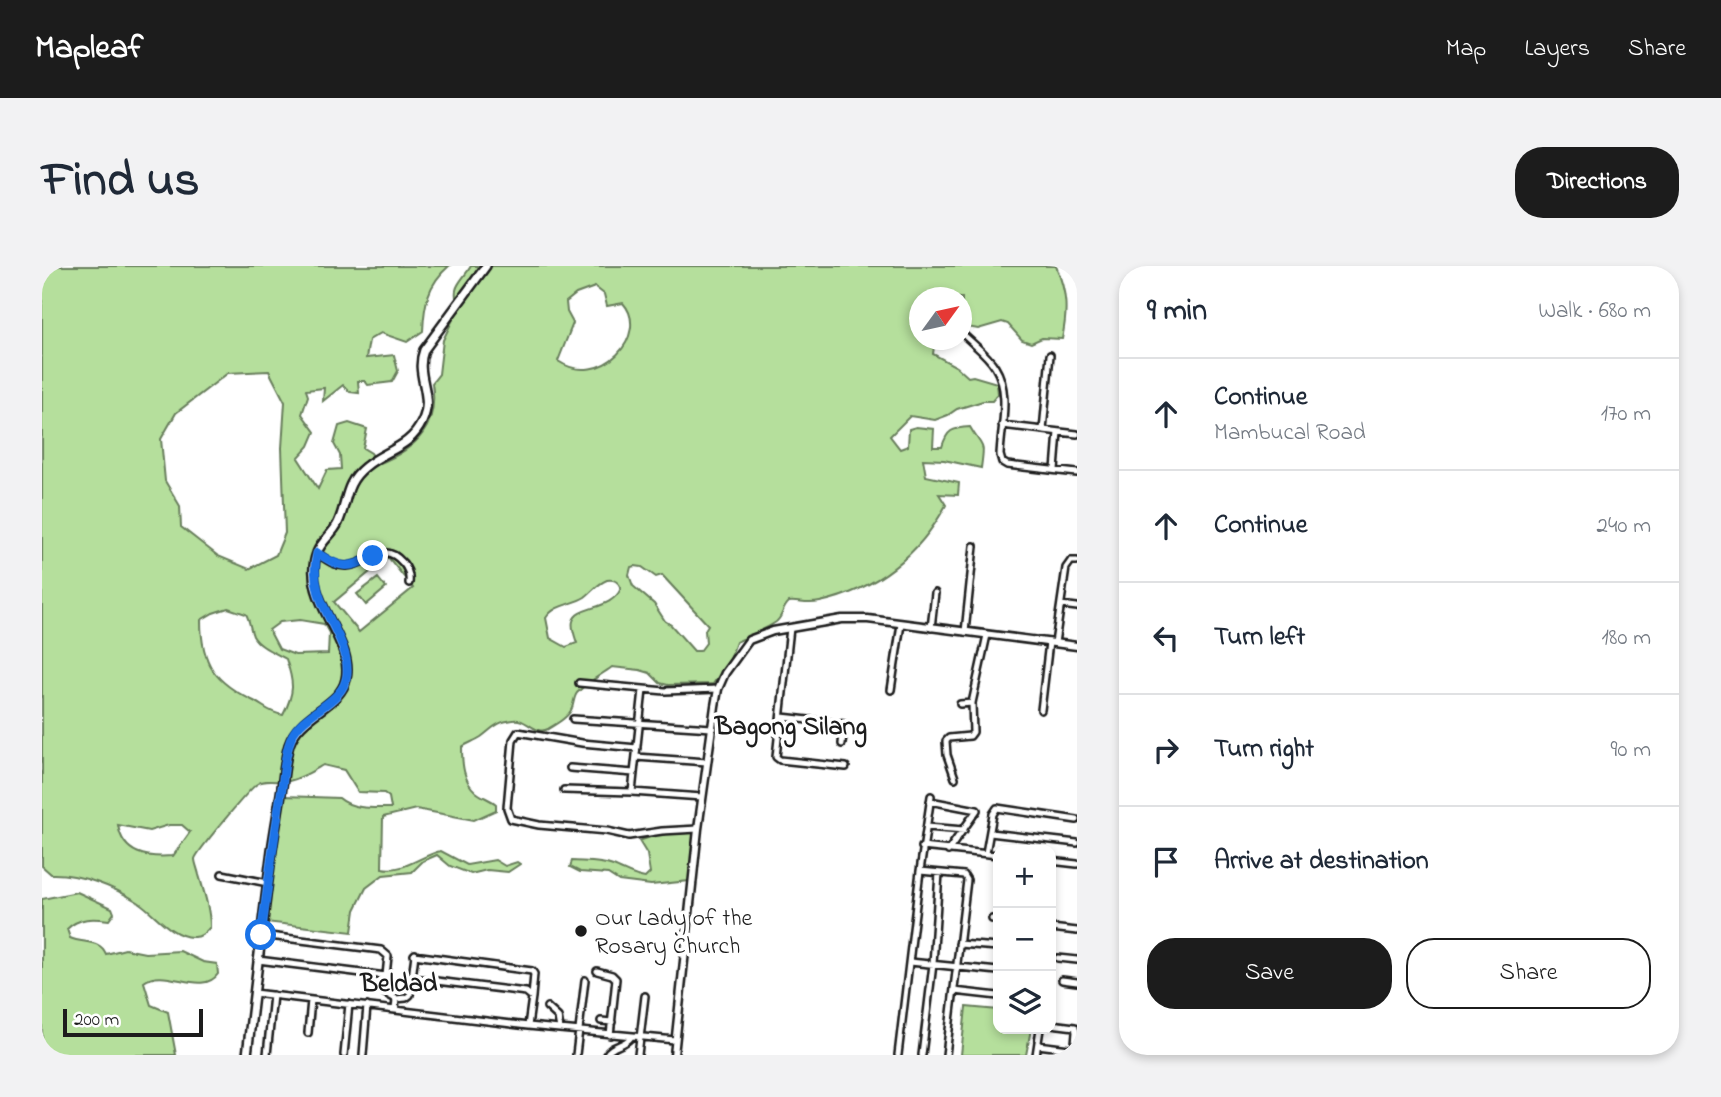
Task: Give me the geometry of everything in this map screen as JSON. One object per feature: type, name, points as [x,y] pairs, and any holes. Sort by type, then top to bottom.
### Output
[{"type":"main road","points":[[247,1055],[286,755],[292,736],[302,722],[341,691],[347,675],[344,655],[316,589],[317,553],[337,525],[346,492],[357,474],[373,461],[408,442],[418,429],[428,405],[420,367],[424,350],[486,266]]},
{"type":"street","points":[[972,343],[991,361],[999,376],[1004,395],[1000,455],[1002,462],[1007,465],[1077,473]]},
{"type":"street","points":[[1043,430],[1050,355]]},
{"type":"street","points":[[1002,425],[1077,434]]},
{"type":"street","points":[[1055,470],[1058,432]]},
{"type":"street","points":[[965,632],[974,546]]},
{"type":"street","points":[[317,553],[331,562],[347,566],[380,552],[387,552],[407,568],[409,583]]},
{"type":"street","points":[[1041,710],[1067,565],[1071,561],[1077,561]]},
{"type":"street","points":[[931,628],[935,593]]},
{"type":"street","points":[[1061,605],[1077,607]]},
{"type":"street","points":[[674,1055],[698,829],[718,689],[725,673],[749,640],[766,633],[853,618],[1077,646]]},
{"type":"street","points":[[891,690],[901,624]]},
{"type":"street","points":[[790,628],[780,706],[782,717],[777,758],[846,767]]},
{"type":"street","points":[[955,778],[945,743],[949,738],[972,735],[972,703],[987,635]]},
{"type":"street","points":[[579,683],[684,692],[718,689]]},
{"type":"street","points":[[632,792],[643,690]]},
{"type":"street","points":[[960,704],[972,703]]},
{"type":"street","points":[[782,717],[844,724],[842,744]]},
{"type":"street","points":[[573,719],[712,728]]},
{"type":"street","points":[[637,747],[582,743],[518,732],[513,740],[507,812],[514,820],[629,836],[698,829]]},
{"type":"street","points":[[636,757],[707,762]]},
{"type":"street","points":[[570,768],[634,773]]},
{"type":"street","points":[[564,790],[702,797]]},
{"type":"street","points":[[898,1055],[922,847],[931,798],[977,810],[948,850]]},
{"type":"street","points":[[986,853],[993,814],[997,808],[1077,820]]},
{"type":"street","points":[[927,827],[964,830]]},
{"type":"street","points":[[990,833],[1077,843]]},
{"type":"street","points":[[922,847],[993,854]]},
{"type":"street","points":[[1056,862],[1077,864]]},
{"type":"street","points":[[920,871],[966,877],[946,1055]]},
{"type":"street","points":[[922,1055],[933,964],[939,873]]},
{"type":"street","points":[[222,874],[268,883]]},
{"type":"street","points":[[1056,929],[1077,931]]},
{"type":"street","points":[[261,935],[381,950],[388,956],[386,995],[396,999],[410,995],[414,954],[532,971],[534,974],[528,1026]]},
{"type":"street","points":[[959,944],[993,947]]},
{"type":"street","points":[[1058,958],[1077,960]]},
{"type":"street","points":[[258,960],[386,976]]},
{"type":"street","points":[[910,962],[993,971]]},
{"type":"street","points":[[597,971],[612,975],[616,979],[610,1035]]},
{"type":"street","points":[[412,978],[526,992],[532,997]]},
{"type":"street","points":[[576,1055],[585,980]]},
{"type":"street","points":[[1062,980],[1077,982]]},
{"type":"street","points":[[954,991],[993,995]]},
{"type":"street","points":[[254,993],[528,1026],[675,1040]]},
{"type":"street","points":[[267,1055],[273,995]]},
{"type":"street","points":[[638,1055],[645,996]]},
{"type":"street","points":[[395,1010],[396,999]]},
{"type":"street","points":[[308,1033],[311,1000]]},
{"type":"street","points":[[344,1055],[349,1004]]},
{"type":"street","points":[[363,1055],[367,1006]]},
{"type":"street","points":[[547,1007],[559,1019],[560,1029]]},
{"type":"street","points":[[601,1021],[612,1022]]},
{"type":"street","points":[[1038,1045],[1075,1052],[1075,1027],[1056,1025]]},
{"type":"street","points":[[1036,1055],[1039,1034]]},
{"type":"street","points":[[606,1055],[609,1049],[627,1042],[631,1037]]},
{"type":"street","points":[[1054,1055],[1055,1047]]},
{"type":"green space","points":[[42,266],[449,266],[432,287],[423,331],[407,342],[381,333],[369,340],[366,358],[394,355],[398,371],[392,382],[368,385],[365,381],[358,381],[359,393],[350,392],[343,385],[323,401],[324,388],[306,390],[308,396],[302,414],[315,432],[309,446],[298,458],[318,489],[327,470],[341,469],[340,455],[334,444],[339,426],[349,423],[367,429],[363,448],[371,453],[378,464],[404,451],[422,434],[432,412],[432,383],[439,374],[443,340],[459,307],[456,289],[471,266],[1056,266],[1065,302],[1062,339],[1042,338],[1031,343],[1022,340],[1008,324],[1002,322],[978,329],[972,328],[972,287],[909,287],[909,350],[934,350],[933,354],[957,367],[968,377],[997,383],[998,394],[992,401],[957,409],[935,420],[910,416],[890,436],[900,449],[908,446],[909,429],[934,429],[933,447],[942,447],[951,431],[970,427],[983,449],[981,468],[944,460],[923,459],[926,476],[959,483],[958,495],[939,494],[946,505],[935,523],[923,539],[894,567],[860,589],[840,596],[815,603],[789,602],[775,623],[736,642],[730,659],[713,684],[668,685],[660,683],[650,673],[612,667],[581,689],[568,714],[548,729],[539,730],[518,720],[495,726],[462,747],[468,783],[476,792],[496,804],[496,810],[474,820],[416,809],[383,817],[382,868],[405,866],[441,851],[467,865],[495,860],[505,866],[517,862],[520,864],[508,872],[487,870],[471,874],[450,866],[437,855],[423,861],[412,872],[383,875],[366,888],[355,910],[352,932],[265,922],[285,796],[339,798],[357,806],[391,808],[389,797],[384,793],[358,792],[344,770],[323,765],[294,780],[264,781],[257,784],[234,808],[198,854],[195,861],[210,927],[200,936],[177,933],[138,902],[107,886],[85,878],[51,874],[42,866]],"holes":[[[595,287],[604,294],[607,306],[623,303],[630,316],[631,329],[626,343],[605,364],[590,369],[574,368],[558,361],[573,323],[567,312],[566,302],[576,294]],[[269,371],[285,402],[282,448],[285,533],[276,555],[249,569],[218,556],[181,527],[180,506],[165,481],[161,439],[176,413],[228,373]],[[388,557],[413,588],[359,632],[334,602]],[[631,567],[642,567],[656,577],[662,575],[708,625],[705,630],[706,643],[700,651],[694,651],[665,621],[654,604],[633,586],[629,575]],[[607,580],[614,580],[621,588],[610,601],[576,616],[572,626],[577,643],[566,647],[550,638],[546,618],[550,613],[580,600]],[[228,608],[246,614],[256,640],[263,647],[286,659],[292,687],[283,715],[229,687],[213,670],[204,649],[201,620]],[[300,620],[324,624],[329,633],[328,654],[295,655],[279,649],[269,630],[280,622]],[[118,825],[149,831],[169,825],[182,825],[190,832],[173,856],[145,855],[131,849],[121,835]]]},
{"type":"green space","points":[[378,578],[386,588],[366,605],[357,594]]},
{"type":"green space","points":[[694,832],[689,881],[651,885],[619,881],[608,874],[580,872],[570,867],[572,861],[598,862],[645,878],[650,873],[647,854],[639,841],[659,834]]},
{"type":"green space","points":[[77,892],[112,908],[114,913],[109,920],[76,922],[67,929],[70,938],[96,944],[106,954],[125,949],[145,953],[180,951],[203,962],[217,964],[218,974],[203,983],[162,977],[144,982],[151,1005],[168,1012],[176,1055],[42,1055],[42,899]]},
{"type":"green space","points":[[966,1007],[993,1010],[993,1034],[1030,1034],[1026,1055],[961,1055]]},
{"type":"place","name":"Our Lady of the Rosary Church","points":[[581,931]]},
{"type":"district","name":"Bagong Silang","points":[[791,725]]},
{"type":"district","name":"Beldad","points":[[399,982]]},
{"type":"route","points":[[261,935],[276,818],[289,745],[302,722],[341,691],[347,675],[344,655],[316,589],[317,553],[331,562],[347,566],[373,556]]}]
